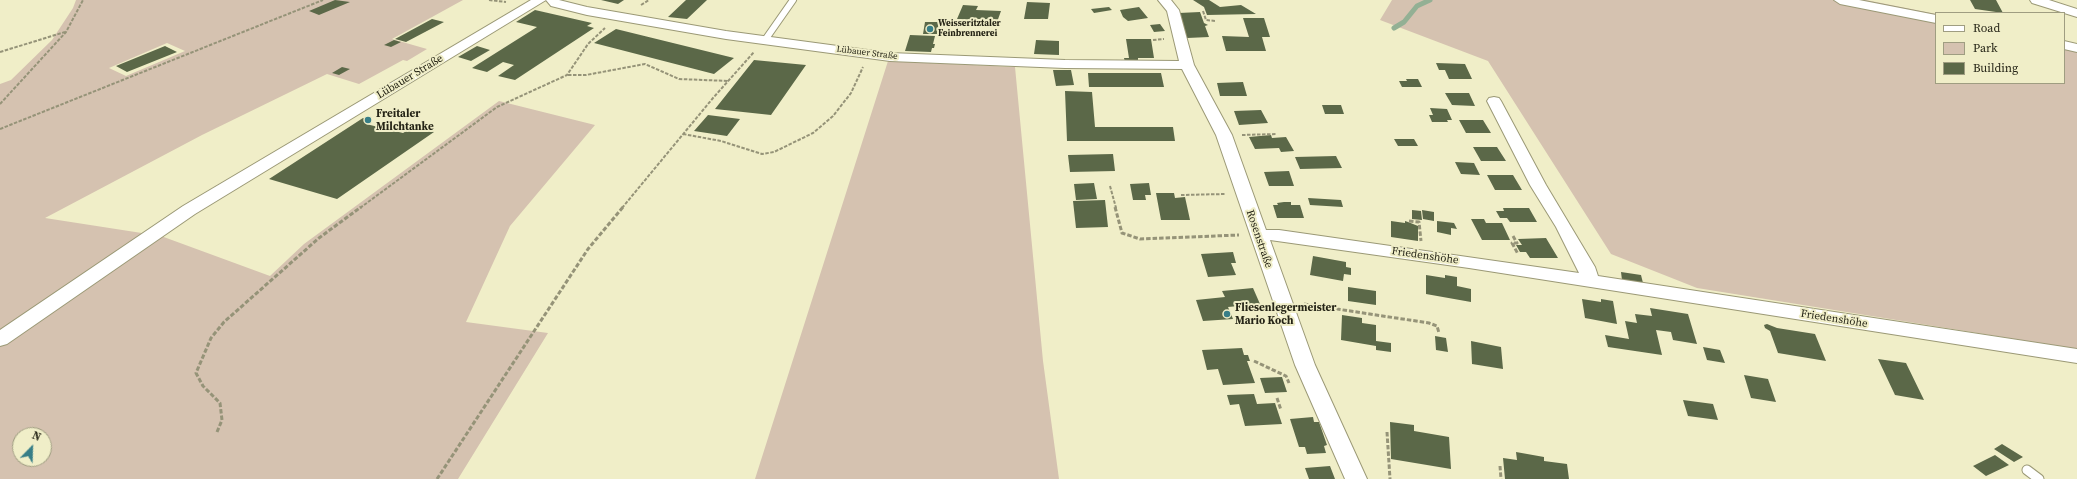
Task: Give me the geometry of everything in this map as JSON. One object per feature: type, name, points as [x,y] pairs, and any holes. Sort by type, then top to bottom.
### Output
[{"type":"street","name":"Lübauer Straße","points":[[0,339],[189,210],[540,0]]},
{"type":"street","name":"Lübauer Straße","points":[[552,0],[555,3],[575,8],[623,17],[765,40],[890,57],[1065,64],[1187,65]]},
{"type":"street","name":"Rosenstraße","points":[[1165,0],[1173,10],[1187,65],[1217,119],[1234,163],[1243,194],[1305,365],[1356,479]]},
{"type":"street","points":[[1840,0],[1935,19]]},
{"type":"street","points":[[2036,0],[2077,13]]},
{"type":"street","points":[[2065,45],[2077,48]]},
{"type":"street","points":[[1494,101],[1538,185],[1564,227],[1586,267],[1591,281]]},
{"type":"street","name":"Friedenshöhe","points":[[1258,235],[1279,234],[2077,356]]},
{"type":"lane","points":[[765,40],[793,0]]},
{"type":"lane","points":[[2027,470],[2039,479]]},
{"type":"path","points":[[0,104],[66,32],[83,0]]},
{"type":"path","points":[[0,129],[323,0]]},
{"type":"path","points":[[217,432],[222,420],[220,403],[204,386],[196,373],[211,338],[224,322],[319,238],[497,107],[555,82],[567,75],[588,44],[608,25],[649,0]]},
{"type":"path","points":[[1203,11],[1206,20],[1216,21]]},
{"type":"path","points":[[0,52],[66,32]]},
{"type":"path","points":[[1153,40],[1164,39],[1166,43]]},
{"type":"path","points":[[437,479],[588,249],[683,134],[765,40]]},
{"type":"path","points":[[683,134],[721,141],[762,154],[774,152],[813,133],[833,116],[851,92],[869,54]]},
{"type":"path","points":[[567,75],[586,75],[633,65],[645,64],[679,79],[729,81]]},
{"type":"path","points":[[1239,135],[1277,134]]},
{"type":"path","points":[[1110,186],[1122,233],[1140,239],[1258,235]]},
{"type":"path","points":[[1181,195],[1243,194]]},
{"type":"path","points":[[1409,221],[1420,222],[1421,244]]},
{"type":"path","points":[[1513,236],[1517,243],[1512,243],[1522,260]]},
{"type":"path","points":[[1299,303],[1429,323],[1437,326],[1439,332]]},
{"type":"path","points":[[1254,361],[1286,376],[1289,383]]},
{"type":"path","points":[[1276,398],[1281,410]]},
{"type":"path","points":[[1387,432],[1390,479]]},
{"type":"path","points":[[1500,466],[1501,479]]},
{"type":"green space","points":[[76,0],[463,0],[392,39],[427,49],[407,61],[403,60],[359,84],[327,74],[202,135],[45,218],[161,236],[270,276],[304,244],[499,101],[595,125],[510,226],[466,322],[548,333],[458,479],[0,479],[0,84],[11,80],[52,40],[73,8]],"holes":[[[167,43],[185,51],[126,76],[109,68]]]},
{"type":"green space","points":[[1392,0],[1866,0],[1935,14],[1935,84],[2065,84],[2065,49],[2077,51],[2077,349],[1697,288],[1611,254],[1488,61],[1380,20]]},
{"type":"green space","points":[[888,61],[1015,67],[1043,361],[1059,479],[755,479]]},
{"type":"building","points":[[335,0],[350,2],[319,15],[309,11]]},
{"type":"building","points":[[601,0],[624,0],[618,4]]},
{"type":"building","points":[[686,0],[707,0],[687,19],[668,17]]},
{"type":"building","points":[[1193,0],[1209,0],[1220,7],[1241,5],[1256,14],[1207,15],[1204,7]]},
{"type":"building","points":[[1970,0],[1996,0],[2002,12],[1996,12],[1975,9]]},
{"type":"building","points":[[1027,2],[1050,3],[1048,19],[1024,19]]},
{"type":"building","points":[[963,5],[978,6],[976,10],[1001,11],[997,22],[957,19]]},
{"type":"building","points":[[1109,7],[1112,10],[1094,13],[1091,9]]},
{"type":"building","points":[[1139,7],[1148,18],[1128,21],[1123,17],[1120,10]]},
{"type":"building","points":[[535,10],[592,23],[587,26],[594,28],[515,80],[498,76],[514,65],[503,62],[487,72],[472,68],[537,27],[516,22]]},
{"type":"building","points":[[1200,12],[1204,23],[1208,25],[1205,26],[1209,37],[1187,38],[1186,35],[1183,35],[1181,29],[1184,29],[1179,13]]},
{"type":"building","points":[[1243,18],[1264,18],[1270,37],[1262,37],[1266,51],[1226,51],[1222,36],[1249,37]]},
{"type":"building","points":[[432,19],[444,22],[406,42],[395,39]]},
{"type":"building","points":[[925,22],[939,22],[937,34],[923,34]]},
{"type":"building","points":[[1160,24],[1165,31],[1154,32],[1150,25]]},
{"type":"building","points":[[616,29],[734,58],[714,74],[594,43]]},
{"type":"building","points":[[910,35],[935,36],[933,44],[935,44],[934,48],[932,48],[931,52],[905,51]]},
{"type":"building","points":[[1126,39],[1151,39],[1154,58],[1138,58],[1138,62],[1125,62],[1124,58],[1129,58]]},
{"type":"building","points":[[394,40],[401,42],[391,47],[384,45]]},
{"type":"building","points":[[1036,40],[1059,41],[1059,55],[1034,54]]},
{"type":"building","points":[[165,46],[177,52],[127,72],[116,66]]},
{"type":"building","points":[[477,46],[490,50],[471,61],[458,57]]},
{"type":"building","points":[[754,60],[806,65],[771,115],[715,109]]},
{"type":"building","points":[[1436,63],[1465,64],[1472,79],[1449,79],[1445,70],[1439,70]]},
{"type":"building","points":[[342,67],[350,69],[339,75],[332,73]]},
{"type":"building","points":[[1053,70],[1071,70],[1074,85],[1056,86]]},
{"type":"building","points":[[1088,73],[1161,73],[1164,87],[1089,87]]},
{"type":"building","points":[[1406,79],[1418,79],[1422,87],[1402,87],[1399,81],[1407,81]]},
{"type":"building","points":[[1243,82],[1247,96],[1220,96],[1217,83]]},
{"type":"building","points":[[1065,91],[1092,92],[1095,127],[1173,127],[1175,141],[1067,141]]},
{"type":"building","points":[[1445,93],[1469,93],[1475,106],[1452,105]]},
{"type":"building","points":[[1322,105],[1341,105],[1344,114],[1325,114]]},
{"type":"building","points":[[1430,108],[1447,109],[1452,120],[1447,120],[1448,122],[1432,122],[1429,115],[1433,115]]},
{"type":"building","points":[[1261,110],[1268,123],[1239,125],[1234,111]]},
{"type":"building","points":[[708,115],[740,119],[727,136],[694,131]]},
{"type":"building","points":[[363,118],[372,120],[366,124],[403,133],[413,127],[434,132],[337,199],[269,179]]},
{"type":"building","points":[[1459,120],[1483,120],[1491,133],[1466,133]]},
{"type":"building","points":[[1271,135],[1272,138],[1286,137],[1294,151],[1281,152],[1279,148],[1255,149],[1249,137]]},
{"type":"building","points":[[1394,139],[1414,139],[1418,146],[1398,146]]},
{"type":"building","points":[[1473,147],[1497,147],[1506,161],[1481,161]]},
{"type":"building","points":[[1113,154],[1115,171],[1070,172],[1068,155]]},
{"type":"building","points":[[1336,156],[1342,168],[1300,169],[1295,157]]},
{"type":"building","points":[[1455,162],[1474,163],[1480,175],[1461,174]]},
{"type":"building","points":[[1289,171],[1294,186],[1269,186],[1264,172]]},
{"type":"building","points":[[1487,175],[1513,175],[1522,190],[1495,190]]},
{"type":"building","points":[[1094,183],[1097,199],[1076,200],[1074,184]]},
{"type":"building","points":[[1149,183],[1151,195],[1145,195],[1146,200],[1133,200],[1130,184]]},
{"type":"building","points":[[1156,193],[1174,193],[1175,198],[1185,197],[1190,220],[1161,220]]},
{"type":"building","points":[[1308,198],[1341,200],[1343,207],[1310,205]]},
{"type":"building","points":[[1105,200],[1108,227],[1076,228],[1073,201]]},
{"type":"building","points":[[1291,202],[1291,205],[1300,205],[1304,218],[1277,218],[1273,205],[1278,205],[1277,203]]},
{"type":"building","points":[[1503,208],[1529,208],[1537,222],[1510,222],[1507,218],[1500,218],[1496,211],[1504,211]]},
{"type":"building","points":[[1412,210],[1421,211],[1422,220],[1412,219]]},
{"type":"building","points":[[1422,210],[1434,212],[1434,221],[1423,219]]},
{"type":"building","points":[[1471,219],[1484,219],[1486,223],[1502,223],[1510,240],[1482,240]]},
{"type":"building","points":[[1391,221],[1405,223],[1405,221],[1418,226],[1418,241],[1391,237]]},
{"type":"building","points":[[1437,221],[1454,223],[1457,229],[1451,228],[1451,235],[1437,232]]},
{"type":"building","points":[[1546,238],[1558,258],[1530,258],[1526,252],[1520,252],[1516,245],[1522,245],[1518,239]]},
{"type":"building","points":[[1233,252],[1236,263],[1231,263],[1236,275],[1208,277],[1201,254]]},
{"type":"building","points":[[1313,256],[1346,262],[1346,267],[1351,268],[1351,275],[1344,274],[1343,281],[1310,275]]},
{"type":"building","points":[[1621,272],[1641,275],[1643,283],[1622,280]]},
{"type":"building","points":[[1426,275],[1445,278],[1445,275],[1457,277],[1457,286],[1471,289],[1471,302],[1426,294]]},
{"type":"building","points":[[1348,287],[1376,291],[1376,305],[1348,301]]},
{"type":"building","points":[[1253,288],[1260,304],[1228,307],[1233,319],[1203,321],[1196,300],[1225,297],[1222,291]]},
{"type":"building","points":[[1582,299],[1601,302],[1601,299],[1613,301],[1617,324],[1585,318]]},
{"type":"building","points":[[1650,308],[1688,314],[1697,344],[1673,340],[1671,332],[1656,330],[1662,355],[1608,347],[1605,335],[1629,339],[1625,321],[1637,323],[1635,314],[1652,316]]},
{"type":"building","points":[[1342,315],[1362,318],[1362,323],[1376,325],[1376,341],[1391,343],[1391,352],[1376,350],[1376,346],[1341,340]]},
{"type":"building","points":[[1767,324],[1777,328],[1815,334],[1826,361],[1778,353],[1770,331],[1765,328],[1764,325]]},
{"type":"building","points":[[1435,336],[1446,338],[1448,352],[1436,350]]},
{"type":"building","points":[[1471,341],[1501,347],[1503,369],[1472,364]]},
{"type":"building","points":[[1703,347],[1720,350],[1725,363],[1707,360]]},
{"type":"building","points":[[1242,348],[1244,355],[1248,355],[1250,361],[1247,361],[1255,383],[1223,385],[1218,369],[1207,370],[1202,350]]},
{"type":"building","points":[[1878,359],[1906,363],[1924,400],[1895,395]]},
{"type":"building","points":[[1744,375],[1768,379],[1776,402],[1751,398]]},
{"type":"building","points":[[1282,377],[1287,392],[1265,393],[1260,378]]},
{"type":"building","points":[[1254,394],[1257,404],[1275,403],[1282,424],[1245,426],[1239,404],[1230,405],[1227,395]]},
{"type":"building","points":[[1683,400],[1713,404],[1718,420],[1688,416]]},
{"type":"building","points":[[1313,417],[1314,422],[1319,422],[1327,445],[1324,446],[1326,453],[1307,454],[1305,447],[1299,447],[1290,419]]},
{"type":"building","points":[[1390,422],[1414,425],[1414,431],[1449,437],[1451,469],[1391,459]]},
{"type":"building","points":[[2002,444],[2023,457],[2014,462],[1994,449]]},
{"type":"building","points":[[1516,452],[1544,457],[1544,461],[1567,464],[1569,479],[1505,479],[1503,458],[1517,460]]},
{"type":"building","points":[[1995,455],[2009,465],[1986,476],[1973,466]]},
{"type":"building","points":[[1330,466],[1335,479],[1309,479],[1305,468]]},
{"type":"waterway","points":[[1394,28],[1404,22],[1417,6],[1430,0]]},
{"type":"place","name":"Weisseritztaler Feinbrennerei","points":[[930,29]]},
{"type":"place","name":"Freitaler Milchtanke","points":[[368,120]]},
{"type":"place","name":"Fliesenlegermeister Mario Koch","points":[[1227,314]]}]
